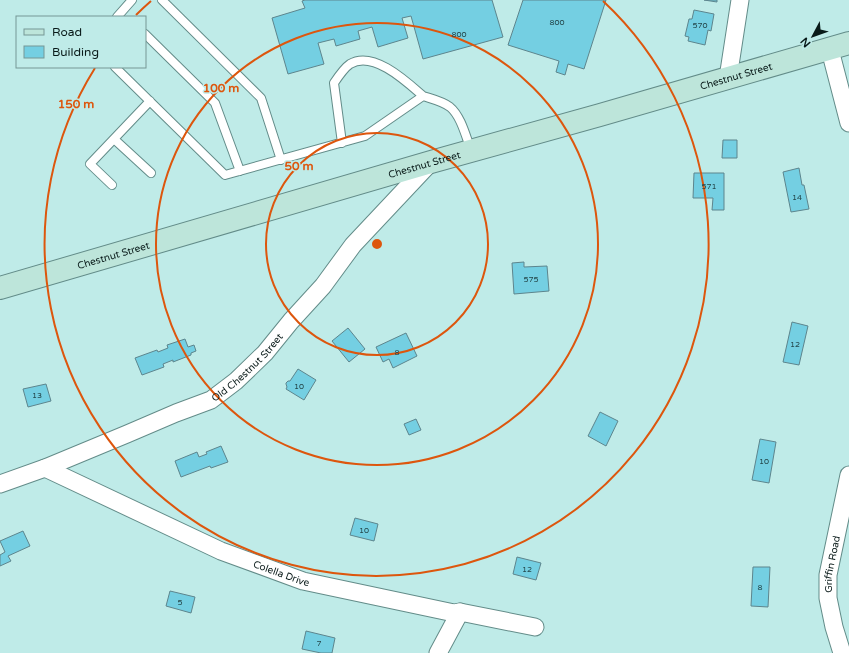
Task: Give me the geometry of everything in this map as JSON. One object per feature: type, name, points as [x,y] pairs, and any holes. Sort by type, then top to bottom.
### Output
[{"type":"main road","name":"Chestnut Street","points":[[0,288],[431,162],[840,46]]},
{"type":"street","points":[[728,78],[740,0]]},
{"type":"street","points":[[840,46],[849,123]]},
{"type":"street","name":"Old Chestnut Street","points":[[0,484],[45,468],[176,413],[211,400],[236,381],[264,353],[291,320],[323,286],[353,245],[431,162]]},
{"type":"street","name":"Colella Drive","points":[[45,468],[221,551],[303,581],[454,613],[460,612],[535,627]]},
{"type":"street","name":"Griffin Road","points":[[842,653],[828,598],[828,576],[849,475]]},
{"type":"street","points":[[438,653],[460,612]]},
{"type":"lane","points":[[122,15],[132,0]]},
{"type":"lane","points":[[162,0],[261,98],[282,160]]},
{"type":"lane","points":[[146,35],[215,103],[240,171]]},
{"type":"lane","points":[[342,143],[334,83],[348,65],[361,60],[374,62],[398,75],[423,96],[451,108],[457,115],[471,151]]},
{"type":"lane","points":[[116,68],[225,176],[365,136],[423,96]]},
{"type":"lane","points":[[112,185],[90,164],[150,101]]},
{"type":"lane","points":[[114,139],[151,173]]},
{"type":"building","points":[[492,0],[503,37],[423,59],[411,16],[402,18],[408,38],[378,47],[372,27],[358,31],[360,39],[336,46],[334,39],[318,43],[324,64],[288,74],[272,18],[305,8],[302,1]]},
{"type":"building","points":[[523,0],[606,0],[584,69],[568,64],[565,75],[556,72],[559,61],[508,45]]},
{"type":"building","points":[[704,0],[717,0],[717,2]]},
{"type":"building","points":[[694,10],[714,14],[711,31],[708,30],[705,45],[688,41],[689,37],[685,36],[689,19],[692,19]]},
{"type":"building","points":[[723,140],[737,140],[737,158],[722,158]]},
{"type":"building","points":[[799,168],[809,209],[791,212],[783,172]]},
{"type":"building","points":[[694,173],[724,173],[724,210],[712,210],[713,198],[693,198]]},
{"type":"building","points":[[524,262],[524,267],[547,266],[549,291],[514,294],[512,263]]},
{"type":"building","points":[[792,322],[808,326],[799,365],[783,362]]},
{"type":"building","points":[[348,328],[365,349],[349,362],[332,341]]},
{"type":"building","points":[[406,333],[417,356],[393,368],[389,359],[383,362],[376,347]]},
{"type":"building","points":[[185,339],[188,347],[194,345],[196,351],[191,353],[191,355],[163,364],[164,367],[142,375],[135,358],[157,350],[158,352],[168,348],[167,345]]},
{"type":"building","points":[[298,369],[316,380],[304,400],[286,389],[286,383],[290,381]]},
{"type":"building","points":[[46,384],[51,401],[28,407],[23,389]]},
{"type":"building","points":[[600,412],[618,421],[606,446],[588,436]]},
{"type":"building","points":[[416,419],[421,430],[409,435],[404,424]]},
{"type":"building","points":[[760,439],[776,442],[769,483],[752,480]]},
{"type":"building","points":[[221,446],[228,462],[211,468],[210,466],[181,477],[175,461],[197,452],[199,457],[207,454],[206,452]]},
{"type":"building","points":[[355,518],[378,524],[374,541],[350,535]]},
{"type":"building","points":[[23,531],[30,546],[8,556],[11,561],[0,566],[0,555],[5,552],[0,541]]},
{"type":"building","points":[[517,557],[541,563],[536,580],[513,574]]},
{"type":"building","points":[[753,567],[770,567],[768,607],[751,606]]},
{"type":"building","points":[[170,591],[195,597],[191,613],[166,606]]},
{"type":"building","points":[[306,631],[335,638],[332,653],[321,653],[302,649]]}]
